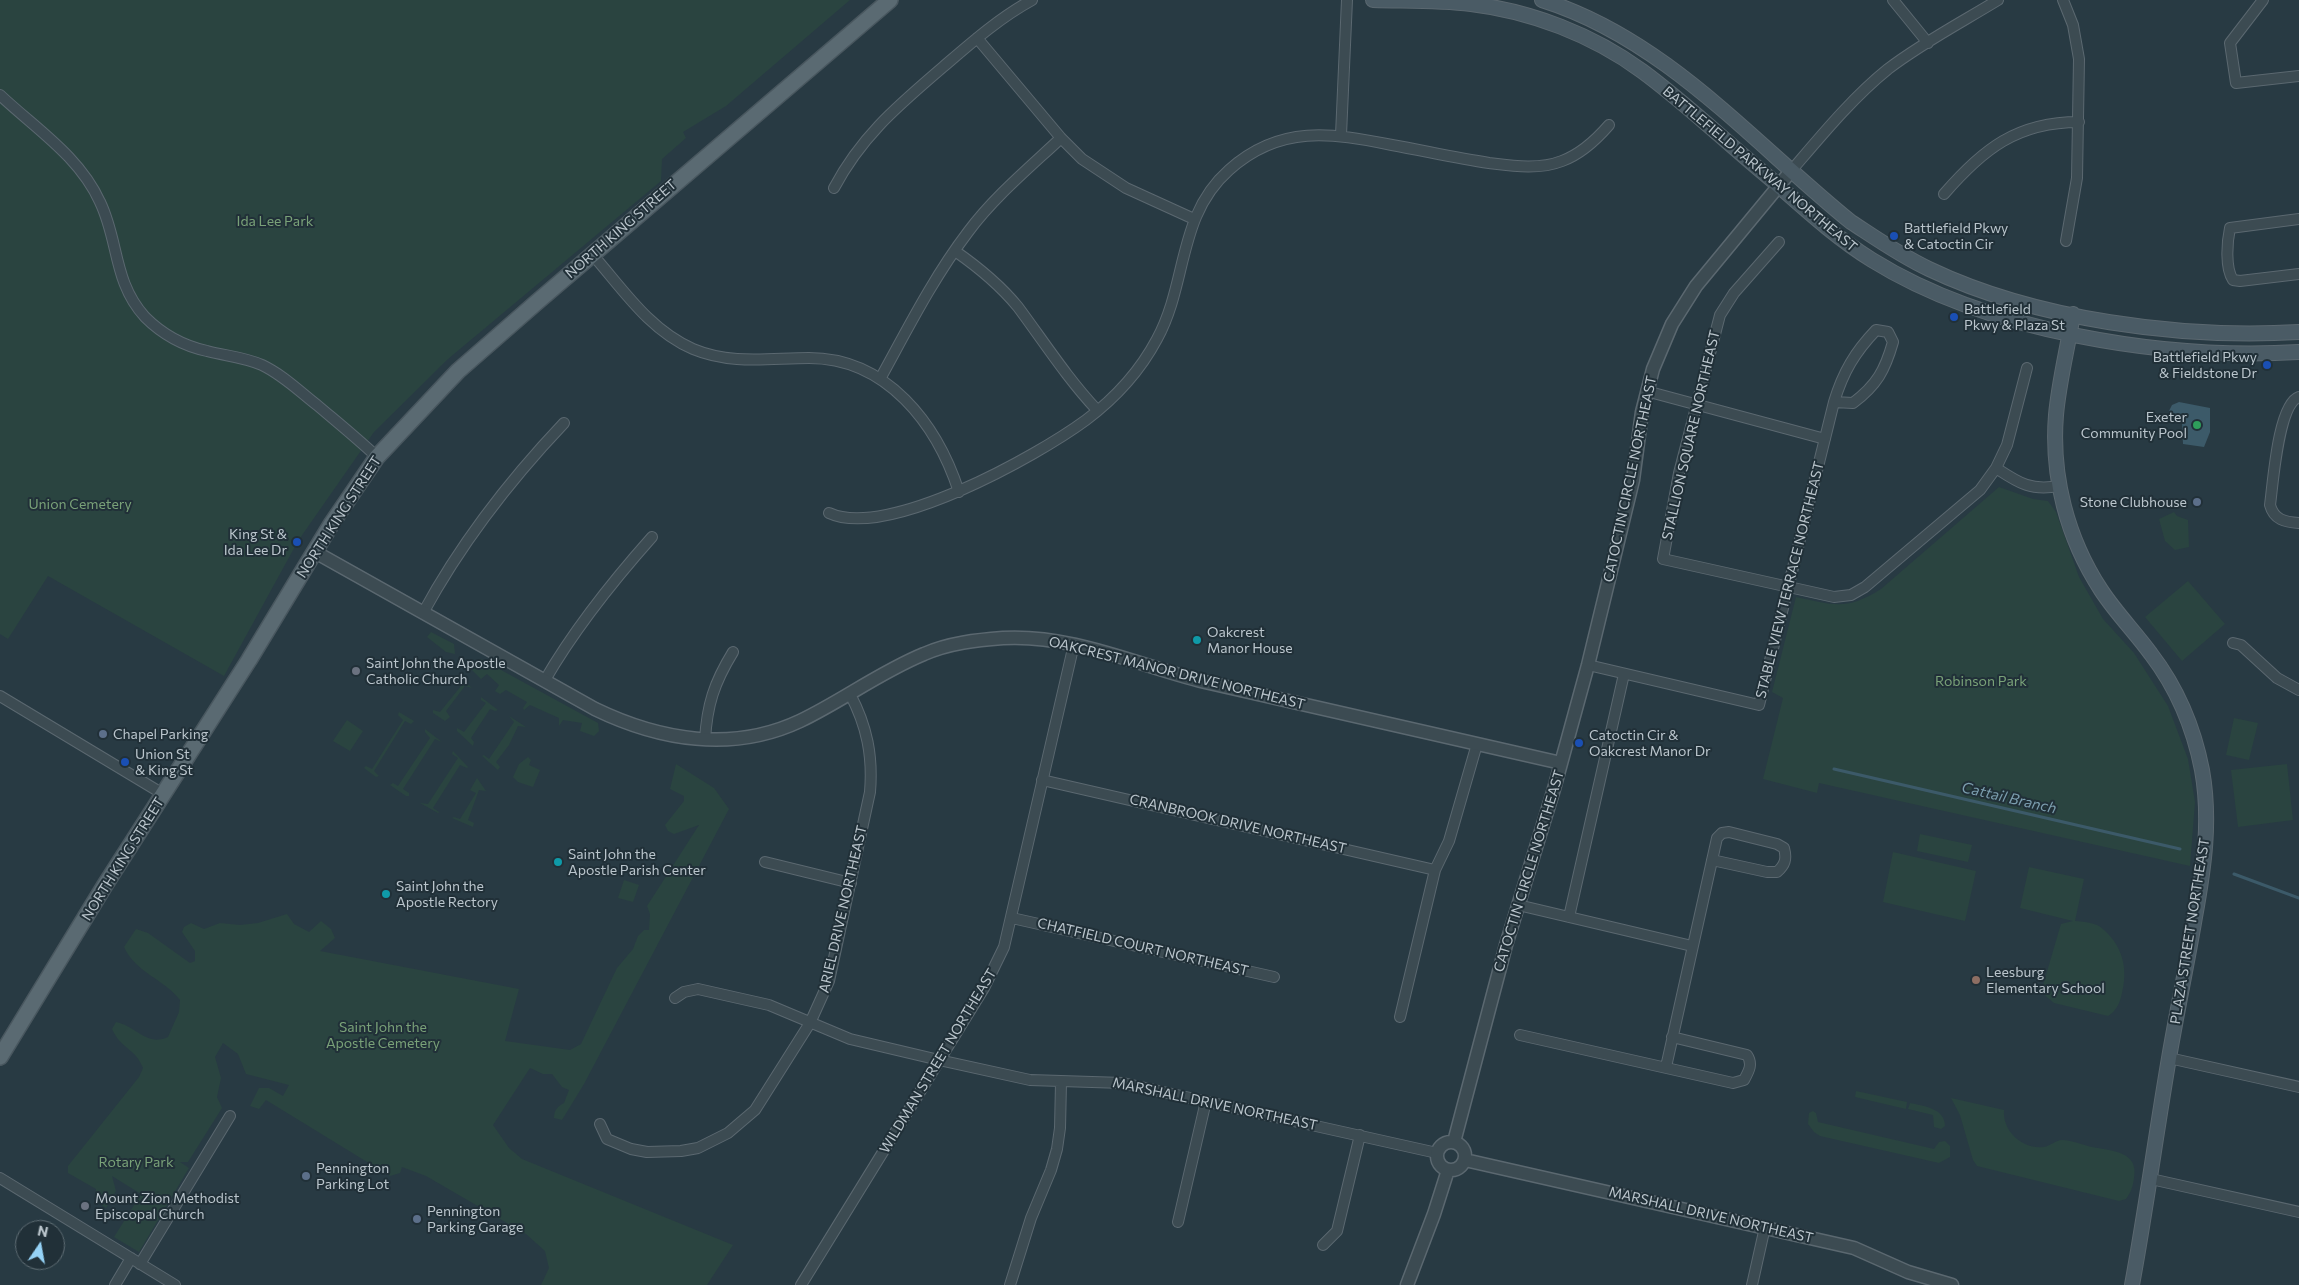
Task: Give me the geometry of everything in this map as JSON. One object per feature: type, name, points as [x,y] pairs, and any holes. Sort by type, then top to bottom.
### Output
[{"type":"main road","name":"NORTH KING STREET","points":[[0,1057],[315,552],[377,457],[458,371],[890,0]]},
{"type":"main road","name":"BATTLEFIELD PARKWAY NORTHEAST","points":[[1373,0],[1448,2],[1496,8],[1538,19],[1589,39],[1640,69],[1853,248],[1895,274],[1958,302],[2070,334],[2147,346],[2206,351],[2299,352]]},
{"type":"main road","name":"BATTLEFIELD PARKWAY NORTHEAST","points":[[1542,0],[1607,26],[1657,57],[1852,222],[1882,243],[1929,270],[2001,296],[2073,314],[2121,323],[2194,331],[2299,332]]},
{"type":"main road","name":"PLAZA STREET NORTHEAST","points":[[2073,314],[2056,411],[2055,432],[2059,486],[2066,514],[2081,555],[2091,572],[2123,619],[2152,655],[2176,694],[2191,729],[2202,769],[2207,802],[2206,848],[2132,1285]]},
{"type":"street","points":[[834,188],[852,156],[884,118],[978,38],[1032,0]]},
{"type":"street","points":[[1340,135],[1347,0]]},
{"type":"street","points":[[1893,0],[1928,43]]},
{"type":"street","name":"CATOCTIN CIRCLE NORTHEAST","points":[[1454,1142],[1518,905],[1561,763],[1588,665],[1633,480],[1646,391],[1663,343],[1684,305],[1718,258],[1791,171],[1871,84],[1905,57],[1998,0]]},
{"type":"street","points":[[2063,0],[2073,25],[2079,59],[2077,178],[2066,241]]},
{"type":"street","points":[[2263,0],[2230,42],[2236,83],[2299,76]]},
{"type":"street","points":[[978,38],[1061,138],[1082,159],[1140,195],[1194,219]]},
{"type":"street","points":[[0,95],[64,152],[88,180],[106,217],[116,262],[125,286],[145,316],[157,328],[181,343],[208,352],[242,358],[276,372],[377,457]]},
{"type":"street","points":[[1944,194],[1978,158],[1990,148],[2011,136],[2034,127],[2056,122],[2079,122]]},
{"type":"street","points":[[829,513],[848,520],[864,519],[895,513],[959,492],[1065,434],[1098,410],[1119,391],[1156,341],[1169,309],[1187,237],[1206,196],[1216,182],[1246,156],[1261,148],[1295,137],[1340,135],[1480,161],[1530,167],[1551,165],[1569,158],[1597,138],[1608,125]]},
{"type":"street","points":[[880,379],[933,284],[955,251],[995,201],[1061,138]]},
{"type":"street","points":[[2299,219],[2230,228],[2228,235],[2229,274],[2233,280],[2240,281],[2299,274]]},
{"type":"street","name":"STALLION SQUARE NORTHEAST","points":[[1778,242],[1734,293],[1720,315],[1679,473],[1663,560],[1788,588]]},
{"type":"street","points":[[955,251],[989,276],[1003,290],[1071,380],[1098,410]]},
{"type":"street","points":[[592,254],[651,322],[671,337],[693,349],[715,356],[738,360],[810,358],[832,360],[862,368],[878,376],[905,398],[926,422],[943,450],[959,492]]},
{"type":"street","name":"STABLE VIEW TERRACE NORTHEAST","points":[[1588,665],[1759,705],[1834,402],[1840,381],[1849,363],[1876,330],[1888,332],[1893,342],[1885,367],[1873,386],[1854,403],[1834,402]]},
{"type":"street","points":[[1788,588],[1834,597],[1858,592],[1968,502],[1996,468],[2007,446],[2027,368]]},
{"type":"street","points":[[1646,391],[1825,439]]},
{"type":"street","points":[[2299,397],[2291,402],[2287,410],[2277,451],[2270,505],[2272,512],[2277,518],[2285,522],[2299,523]]},
{"type":"street","points":[[423,613],[440,580],[474,529],[525,466],[564,423]]},
{"type":"street","points":[[1996,468],[2021,485],[2044,488],[2059,486]]},
{"type":"street","points":[[545,680],[574,633],[599,599],[652,537]]},
{"type":"street","name":"OAKCREST MANOR DRIVE NORTHEAST","points":[[315,552],[595,709],[637,727],[676,738],[704,740],[737,738],[779,729],[797,722],[850,694],[892,668],[926,653],[946,646],[1007,638],[1032,638],[1074,644],[1203,682],[1561,763]]},
{"type":"street","points":[[2233,643],[2241,645],[2276,678],[2299,690]]},
{"type":"street","name":"WILDMAN STREET NORTHEAST","points":[[801,1285],[996,966],[1004,947],[1012,918],[1074,644]]},
{"type":"street","points":[[704,740],[708,707],[714,688],[733,652]]},
{"type":"street","points":[[1569,917],[1624,674]]},
{"type":"street","name":"ARIEL DRIVE NORTHEAST","points":[[600,1124],[607,1139],[631,1149],[647,1152],[681,1151],[714,1141],[742,1123],[755,1110],[810,1023],[829,981],[870,792],[872,768],[869,744],[860,713],[850,694]]},
{"type":"street","points":[[0,696],[163,794]]},
{"type":"street","points":[[1400,1017],[1435,870],[1450,841],[1477,744]]},
{"type":"street","name":"CRANBROOK DRIVE NORTHEAST","points":[[1042,780],[1435,870]]},
{"type":"street","points":[[1666,1067],[1692,946],[1717,838],[1729,832],[1777,844],[1784,848],[1786,858],[1783,867],[1777,872],[1768,872],[1712,860]]},
{"type":"street","points":[[765,862],[851,883]]},
{"type":"street","points":[[1518,905],[1692,946]]},
{"type":"street","name":"CHATFIELD COURT NORTHEAST","points":[[1012,918],[1274,977]]},
{"type":"street","name":"MARSHALL DRIVE NORTHEAST","points":[[675,998],[684,992],[698,989],[769,1005],[850,1039],[939,1060],[1030,1080],[1123,1083],[1437,1153]]},
{"type":"street","points":[[1520,1035],[1732,1083],[1744,1080],[1750,1071],[1750,1060],[1747,1055],[1672,1037]]},
{"type":"street","points":[[2169,1058],[2299,1087]]},
{"type":"street","points":[[1010,1285],[1031,1218],[1051,1170],[1057,1148],[1060,1128],[1061,1082]]},
{"type":"street","points":[[1178,1222],[1206,1101]]},
{"type":"street","points":[[115,1285],[135,1261],[230,1116]]},
{"type":"street","points":[[1323,1245],[1337,1231],[1360,1135]]},
{"type":"street","points":[[1454,1142],[1463,1149],[1465,1160],[1458,1168],[1448,1170],[1441,1166],[1437,1153],[1443,1144],[1454,1142]]},
{"type":"street","name":"MARSHALL DRIVE NORTHEAST","points":[[1465,1160],[1854,1248],[1908,1272],[1952,1285]]},
{"type":"street","points":[[1407,1285],[1434,1214],[1448,1170]]},
{"type":"street","points":[[0,1178],[174,1285]]},
{"type":"street","points":[[2151,1179],[2299,1212]]},
{"type":"street","points":[[1752,1285],[1765,1227]]},
{"type":"green space","name":"Ida Lee Park","points":[[0,0],[850,0],[726,106],[683,132],[686,138],[662,159],[661,181],[448,359],[374,432],[298,541],[224,676],[48,576],[8,639],[0,634]]},
{"type":"green space","name":"Robinson Park","points":[[1999,487],[2033,499],[2048,501],[2056,512],[2079,577],[2103,619],[2134,653],[2168,706],[2188,759],[2195,802],[2190,866],[1819,783],[1817,793],[1763,779],[1783,698],[1772,692],[1796,597],[1830,604],[1840,604],[1858,601],[1869,596],[1881,589]]},
{"type":"green space","points":[[2174,512],[2177,516],[2188,520],[2189,547],[2175,550],[2165,541],[2159,519]]},
{"type":"green space","points":[[2188,581],[2225,624],[2182,661],[2145,617]]},
{"type":"green space","points":[[431,632],[454,644],[455,654],[446,652],[427,637]]},
{"type":"green space","points":[[472,659],[474,661],[481,659],[598,723],[599,731],[594,736],[580,731],[582,723],[563,720],[559,726],[559,718],[530,705],[524,710],[523,708],[527,702],[506,690],[500,694],[495,691],[499,685],[487,674],[481,679],[470,668],[469,663]]},
{"type":"green space","points":[[459,677],[472,688],[465,686],[446,711],[450,717],[445,721],[433,713],[433,710],[440,712],[461,686],[457,681]]},
{"type":"green space","points":[[481,697],[498,710],[490,709],[471,738],[474,742],[473,746],[457,731],[457,728],[464,732],[486,703],[481,700]]},
{"type":"green space","points":[[399,712],[414,721],[411,724],[405,721],[374,771],[379,776],[376,777],[364,768],[366,766],[372,769],[403,720],[398,715]]},
{"type":"green space","points":[[509,716],[526,727],[518,726],[509,745],[496,762],[500,767],[498,770],[482,756],[484,755],[489,759],[514,722]]},
{"type":"green space","points":[[2234,718],[2258,723],[2249,760],[2226,755]]},
{"type":"green space","points":[[347,720],[363,731],[350,751],[333,741]]},
{"type":"green space","points":[[425,729],[442,742],[435,739],[403,789],[409,793],[409,796],[406,796],[390,785],[393,783],[398,786],[430,738]]},
{"type":"green space","points":[[453,751],[468,767],[460,765],[433,808],[438,813],[420,803],[428,804],[458,758],[452,754]]},
{"type":"green space","points":[[528,757],[531,760],[529,765],[540,770],[533,787],[518,782],[513,777],[519,764]]},
{"type":"green space","points":[[676,764],[714,788],[729,809],[584,1084],[562,1120],[554,1118],[555,1113],[558,1107],[564,1103],[569,1090],[562,1087],[552,1074],[543,1074],[530,1068],[493,1125],[509,1148],[522,1159],[733,1245],[707,1285],[541,1285],[549,1268],[545,1251],[526,1234],[426,1176],[402,1167],[400,1173],[390,1176],[266,1100],[259,1109],[250,1106],[259,1088],[269,1088],[283,1096],[289,1085],[246,1074],[238,1054],[223,1043],[215,1057],[221,1078],[217,1097],[222,1108],[188,1162],[180,1162],[189,1168],[139,1252],[114,1237],[141,1194],[112,1176],[116,1191],[106,1208],[95,1201],[96,1189],[68,1173],[68,1166],[139,1077],[143,1068],[136,1057],[115,1035],[112,1029],[116,1022],[148,1038],[161,1039],[168,1037],[179,1012],[180,1000],[143,970],[129,956],[124,947],[136,929],[148,933],[190,963],[195,961],[195,951],[182,932],[184,927],[191,923],[204,929],[220,923],[240,925],[258,923],[287,914],[294,924],[309,932],[321,921],[331,929],[335,938],[320,951],[519,989],[505,1041],[570,1050],[581,1044],[617,968],[633,949],[638,936],[644,930],[649,930],[650,914],[647,906],[699,825],[674,834],[668,831],[665,825],[684,801],[684,796],[670,789]]},
{"type":"green space","points":[[2287,764],[2293,820],[2238,827],[2231,770]]},
{"type":"green space","points":[[477,778],[486,791],[479,790],[468,820],[474,823],[473,827],[452,818],[460,819],[476,793],[470,790]]},
{"type":"green space","points":[[1920,834],[1972,845],[1968,862],[1917,851]]},
{"type":"green space","points":[[1893,852],[1976,871],[1965,921],[1883,902]]},
{"type":"green space","points":[[2029,867],[2084,879],[2075,921],[2101,927],[2111,937],[2123,961],[2124,979],[2121,997],[2116,1008],[2108,1016],[2054,1003],[2041,992],[2061,924],[2073,921],[2020,908]]},
{"type":"green space","points":[[624,880],[639,885],[633,902],[618,898]]},
{"type":"green space","points":[[1856,1091],[1907,1102],[1906,1109],[1855,1097]]},
{"type":"green space","points":[[1951,1098],[2004,1110],[2004,1118],[2010,1132],[2015,1138],[2029,1145],[2044,1147],[2066,1140],[2115,1151],[2128,1157],[2134,1169],[2132,1189],[2126,1199],[2119,1201],[1977,1166],[1973,1160],[1960,1115]]},
{"type":"green space","points":[[1910,1103],[1927,1107],[1937,1112],[1944,1120],[1945,1126],[1941,1129],[1934,1127],[1933,1115],[1908,1109]]},
{"type":"green space","points":[[1813,1111],[1816,1113],[1818,1122],[1934,1149],[1939,1142],[1945,1141],[1950,1146],[1950,1157],[1939,1163],[1820,1136],[1808,1124],[1809,1113]]},
{"type":"water","name":"Exeter Community Pool","points":[[2179,402],[2210,408],[2210,432],[2204,447],[2183,444],[2182,423],[2172,421],[2168,413],[2172,405]]},
{"type":"waterway","name":"Cattail Branch","points":[[1834,769],[2180,849]]},
{"type":"waterway","name":"Cattail Branch","points":[[2234,874],[2299,898]]},
{"type":"place","name":"Battlefield Pkwy & Catoctin Cir","points":[[1894,236]]},
{"type":"place","name":"Battlefield Pkwy & Plaza St","points":[[1954,317]]},
{"type":"place","name":"Battlefield Pkwy & Fieldstone Dr","points":[[2267,365]]},
{"type":"place","name":"Exeter Community Pool","points":[[2197,425]]},
{"type":"place","name":"Stone Clubhouse","points":[[2197,502]]},
{"type":"place","name":"King St & Ida Lee Dr","points":[[297,542]]},
{"type":"place","name":"Oakcrest Manor House","points":[[1197,640]]},
{"type":"place","name":"Saint John the Apostle Catholic Church","points":[[356,671]]},
{"type":"place","name":"Chapel Parking","points":[[103,734]]},
{"type":"place","name":"Catoctin Cir & Oakcrest Manor Dr","points":[[1579,743]]},
{"type":"place","name":"Union St & King St","points":[[125,762]]},
{"type":"place","name":"Saint John the Apostle Parish Center","points":[[558,862]]},
{"type":"place","name":"Saint John the Apostle Rectory","points":[[386,894]]},
{"type":"place","name":"Leesburg Elementary School","points":[[1976,980]]},
{"type":"place","name":"Pennington Parking Lot","points":[[306,1176]]},
{"type":"place","name":"Mount Zion Methodist Episcopal Church","points":[[85,1206]]},
{"type":"place","name":"Pennington Parking Garage","points":[[417,1219]]},
{"type":"park label","name":"Union Cemetery","points":[[80,504]]},
{"type":"park label","name":"Saint John the Apostle Cemetery","points":[[383,1036]]},
{"type":"park label","name":"Rotary Park","points":[[136,1162]]}]
